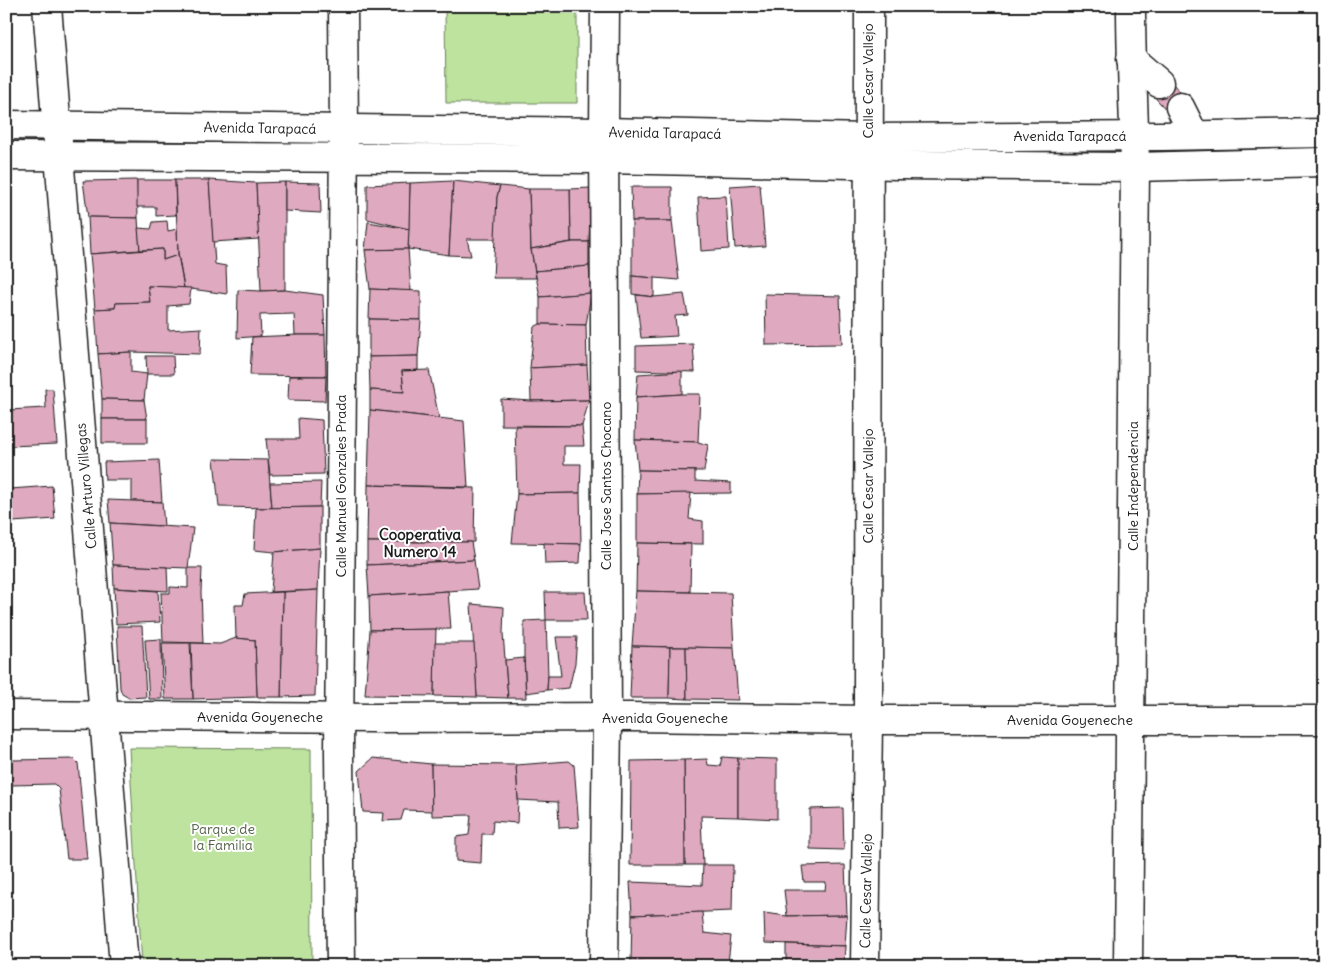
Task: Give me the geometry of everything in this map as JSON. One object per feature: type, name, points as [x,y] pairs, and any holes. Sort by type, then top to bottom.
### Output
[{"type":"street","name":"Calle Arturo Villegas","points":[[47,6],[124,966]]},
{"type":"street","name":"Calle Manuel Gonzales Prada","points":[[341,966],[340,718],[344,158],[343,6]]},
{"type":"street","name":"Calle Jose Santos Chocano","points":[[604,966],[607,718],[605,6]]},
{"type":"street","name":"Calle Cesar Vallejo","points":[[865,966],[868,720],[869,6]]},
{"type":"street","name":"Calle Independencia","points":[[1128,966],[1135,167],[1131,6]]},
{"type":"street","points":[[1131,59],[1159,82]]},
{"type":"street","points":[[1180,107],[1194,135]]},
{"type":"street","name":"Avenida Tarapacá","points":[[6,125],[604,132],[868,151],[1135,167],[1324,162]]},
{"type":"street","name":"Avenida Tarapacá","points":[[6,156],[604,159],[868,151],[1135,136],[1324,133]]},
{"type":"street","name":"Avenida Goyeneche","points":[[6,715],[340,718],[1324,720]]},
{"type":"green space","points":[[445,6],[577,6],[577,103],[446,103]]},
{"type":"green space","name":"Parque de la Familia","points":[[129,748],[311,749],[312,966],[142,966]]},
{"type":"building","points":[[1166,76],[1187,100],[1170,114],[1149,91]]},
{"type":"building","points":[[137,180],[138,218],[88,217],[83,181]]},
{"type":"building","points":[[137,180],[175,180],[176,215],[156,216],[156,207],[137,207]]},
{"type":"building","points":[[175,180],[209,180],[215,264],[226,266],[227,294],[184,288],[178,253]]},
{"type":"building","points":[[209,180],[256,183],[259,239],[213,242]]},
{"type":"building","points":[[453,181],[449,255],[408,249],[410,183]]},
{"type":"building","points":[[453,181],[500,186],[497,197],[496,239],[467,239],[471,256],[449,255]]},
{"type":"building","points":[[285,182],[285,290],[261,291],[256,183]]},
{"type":"building","points":[[285,182],[320,183],[321,213],[285,211]]},
{"type":"building","points":[[410,183],[409,229],[367,219],[367,185]]},
{"type":"building","points":[[760,184],[765,246],[735,248],[730,186]]},
{"type":"building","points":[[500,186],[529,189],[531,249],[536,278],[493,278],[497,197]]},
{"type":"building","points":[[631,187],[672,187],[672,221],[632,221]]},
{"type":"building","points":[[591,188],[589,242],[571,242],[570,189]]},
{"type":"building","points":[[529,189],[570,189],[571,242],[531,249]]},
{"type":"building","points":[[726,196],[729,249],[701,251],[698,197]]},
{"type":"building","points":[[88,217],[138,218],[140,250],[90,254]]},
{"type":"building","points":[[167,221],[168,231],[177,229],[178,255],[163,260],[163,249],[140,250],[138,228],[151,229],[153,222]]},
{"type":"building","points":[[632,221],[672,221],[679,280],[632,276]]},
{"type":"building","points":[[368,222],[409,229],[408,249],[365,250]]},
{"type":"building","points":[[573,242],[589,242],[589,266],[535,271],[531,249]]},
{"type":"building","points":[[163,249],[163,260],[178,255],[184,288],[148,286],[150,302],[116,303],[115,308],[95,309],[90,254]]},
{"type":"building","points":[[408,249],[411,291],[370,289],[365,250]]},
{"type":"building","points":[[589,266],[591,293],[540,297],[535,271]]},
{"type":"building","points":[[632,276],[654,278],[654,297],[632,294]]},
{"type":"building","points":[[148,286],[191,288],[189,304],[168,306],[168,330],[201,328],[200,354],[131,352],[98,354],[95,309],[115,308],[116,303],[150,302]]},
{"type":"building","points":[[370,289],[421,291],[421,320],[369,319]]},
{"type":"building","points":[[238,290],[285,290],[323,295],[325,335],[295,335],[294,314],[260,315],[261,336],[237,338]]},
{"type":"building","points":[[591,293],[586,325],[540,324],[540,297]]},
{"type":"building","points":[[684,294],[688,315],[675,316],[677,336],[641,338],[636,295],[654,297]]},
{"type":"building","points":[[765,294],[840,296],[842,344],[766,345]]},
{"type":"building","points":[[369,319],[421,320],[418,356],[369,357]]},
{"type":"building","points":[[540,324],[586,325],[587,365],[530,368],[534,327]]},
{"type":"building","points":[[325,335],[326,376],[250,375],[252,337]]},
{"type":"building","points":[[693,344],[695,372],[636,370],[636,346]]},
{"type":"building","points":[[131,352],[131,372],[147,374],[144,400],[102,399],[98,354]]},
{"type":"building","points":[[146,356],[173,356],[174,374],[147,374]]},
{"type":"building","points":[[418,356],[418,370],[402,371],[404,392],[370,390],[369,357]]},
{"type":"building","points":[[587,365],[589,400],[531,401],[530,368]]},
{"type":"building","points":[[429,370],[439,418],[370,410],[370,390],[404,392],[402,371]]},
{"type":"building","points":[[682,371],[682,394],[636,397],[638,374]]},
{"type":"building","points":[[289,376],[326,376],[325,401],[288,400]]},
{"type":"building","points":[[45,389],[53,389],[57,444],[10,446],[8,410],[46,408]]},
{"type":"building","points":[[700,394],[698,442],[635,440],[636,397]]},
{"type":"building","points":[[102,399],[144,400],[147,419],[102,419]]},
{"type":"building","points":[[501,399],[531,401],[589,400],[582,426],[501,425]]},
{"type":"building","points":[[370,410],[464,421],[468,487],[368,485]]},
{"type":"building","points":[[298,418],[322,420],[324,474],[270,475],[266,439],[299,439]]},
{"type":"building","points":[[102,419],[147,419],[147,443],[102,443]]},
{"type":"building","points":[[515,426],[582,426],[584,446],[564,446],[564,464],[581,464],[580,493],[517,494]]},
{"type":"building","points":[[635,440],[698,442],[708,445],[704,471],[638,470]]},
{"type":"building","points":[[214,459],[268,460],[272,508],[219,507]]},
{"type":"building","points":[[159,460],[162,502],[132,501],[132,480],[105,480],[104,462]]},
{"type":"building","points":[[638,470],[695,471],[695,481],[731,483],[731,493],[637,494]]},
{"type":"building","points":[[321,482],[320,507],[272,508],[270,483]]},
{"type":"building","points":[[368,485],[475,488],[474,542],[367,542]]},
{"type":"building","points":[[52,486],[55,519],[13,522],[10,489]]},
{"type":"building","points":[[580,493],[581,544],[512,543],[517,494]]},
{"type":"building","points":[[691,493],[689,519],[703,521],[703,544],[637,543],[637,494]]},
{"type":"building","points":[[108,500],[162,502],[164,526],[110,523]]},
{"type":"building","points":[[320,507],[320,548],[274,552],[254,550],[256,508]]},
{"type":"building","points":[[110,523],[193,528],[188,568],[113,565]]},
{"type":"building","points":[[367,542],[471,542],[474,560],[367,565]]},
{"type":"building","points":[[544,543],[581,544],[580,563],[545,564]]},
{"type":"building","points":[[637,543],[691,544],[690,592],[636,591]]},
{"type":"building","points":[[320,548],[318,590],[271,592],[274,552]]},
{"type":"building","points":[[474,560],[478,589],[369,596],[367,565]]},
{"type":"building","points":[[113,565],[167,567],[168,591],[114,588]]},
{"type":"building","points":[[188,568],[202,568],[203,643],[163,642],[161,593],[170,593],[170,587],[188,588]]},
{"type":"building","points":[[114,588],[158,591],[160,622],[116,624]]},
{"type":"building","points":[[318,590],[315,696],[281,697],[283,592]]},
{"type":"building","points":[[448,591],[451,629],[370,630],[369,596]]},
{"type":"building","points":[[636,591],[731,593],[734,648],[632,646]]},
{"type":"building","points":[[283,592],[281,697],[257,697],[255,640],[236,638],[235,605],[243,605],[245,594]]},
{"type":"building","points":[[545,592],[585,592],[587,620],[546,620]]},
{"type":"building","points":[[471,604],[504,607],[503,633],[508,698],[477,697]]},
{"type":"building","points":[[546,620],[547,690],[526,693],[524,621]]},
{"type":"building","points":[[117,626],[142,626],[146,697],[129,698],[122,694],[120,688]]},
{"type":"building","points":[[436,629],[434,696],[365,695],[370,630]]},
{"type":"building","points":[[556,637],[577,637],[575,663],[569,688],[547,690],[548,676],[561,676]]},
{"type":"building","points":[[236,638],[255,640],[257,697],[193,699],[191,643],[220,644]]},
{"type":"building","points":[[161,639],[162,699],[149,699],[145,640]]},
{"type":"building","points":[[162,643],[190,643],[193,699],[165,699]]},
{"type":"building","points":[[435,643],[474,643],[477,697],[434,696]]},
{"type":"building","points":[[632,646],[670,647],[669,698],[630,698]]},
{"type":"building","points":[[670,647],[686,647],[687,699],[669,698]]},
{"type":"building","points":[[686,647],[734,648],[738,700],[687,699]]},
{"type":"building","points":[[524,658],[526,698],[508,698],[505,660]]},
{"type":"building","points":[[722,757],[738,758],[738,817],[701,816],[703,865],[685,865],[684,760],[707,759],[708,765],[720,766]]},
{"type":"building","points":[[373,758],[431,764],[432,811],[404,810],[401,820],[383,821],[384,813],[363,812],[359,771]]},
{"type":"building","points":[[738,758],[777,759],[777,819],[738,817]]},
{"type":"building","points":[[74,759],[78,763],[87,859],[67,859],[59,789],[54,784],[11,785],[10,760]]},
{"type":"building","points":[[684,760],[685,865],[630,865],[631,761]]},
{"type":"building","points":[[569,761],[574,765],[579,827],[559,828],[558,802],[518,800],[516,765]]},
{"type":"building","points":[[431,764],[516,765],[517,823],[493,821],[492,834],[482,834],[481,863],[456,861],[456,837],[469,835],[471,815],[432,816]]},
{"type":"building","points":[[843,808],[844,850],[810,849],[810,809]]},
{"type":"building","points":[[703,865],[733,865],[732,911],[632,915],[630,882],[702,885]]},
{"type":"building","points":[[845,865],[847,915],[787,916],[784,890],[825,890],[826,882],[804,882],[802,866]]},
{"type":"building","points":[[702,912],[704,933],[731,936],[728,963],[631,963],[632,915]]},
{"type":"building","points":[[764,913],[787,916],[847,915],[845,946],[765,943]]},
{"type":"building","points":[[786,944],[845,946],[844,966],[786,966]]},
{"type":"building","points":[[631,963],[728,963],[728,966],[631,966]]},
{"type":"district","name":"Cooperativa Numero 14","points":[[420,544]]}]
